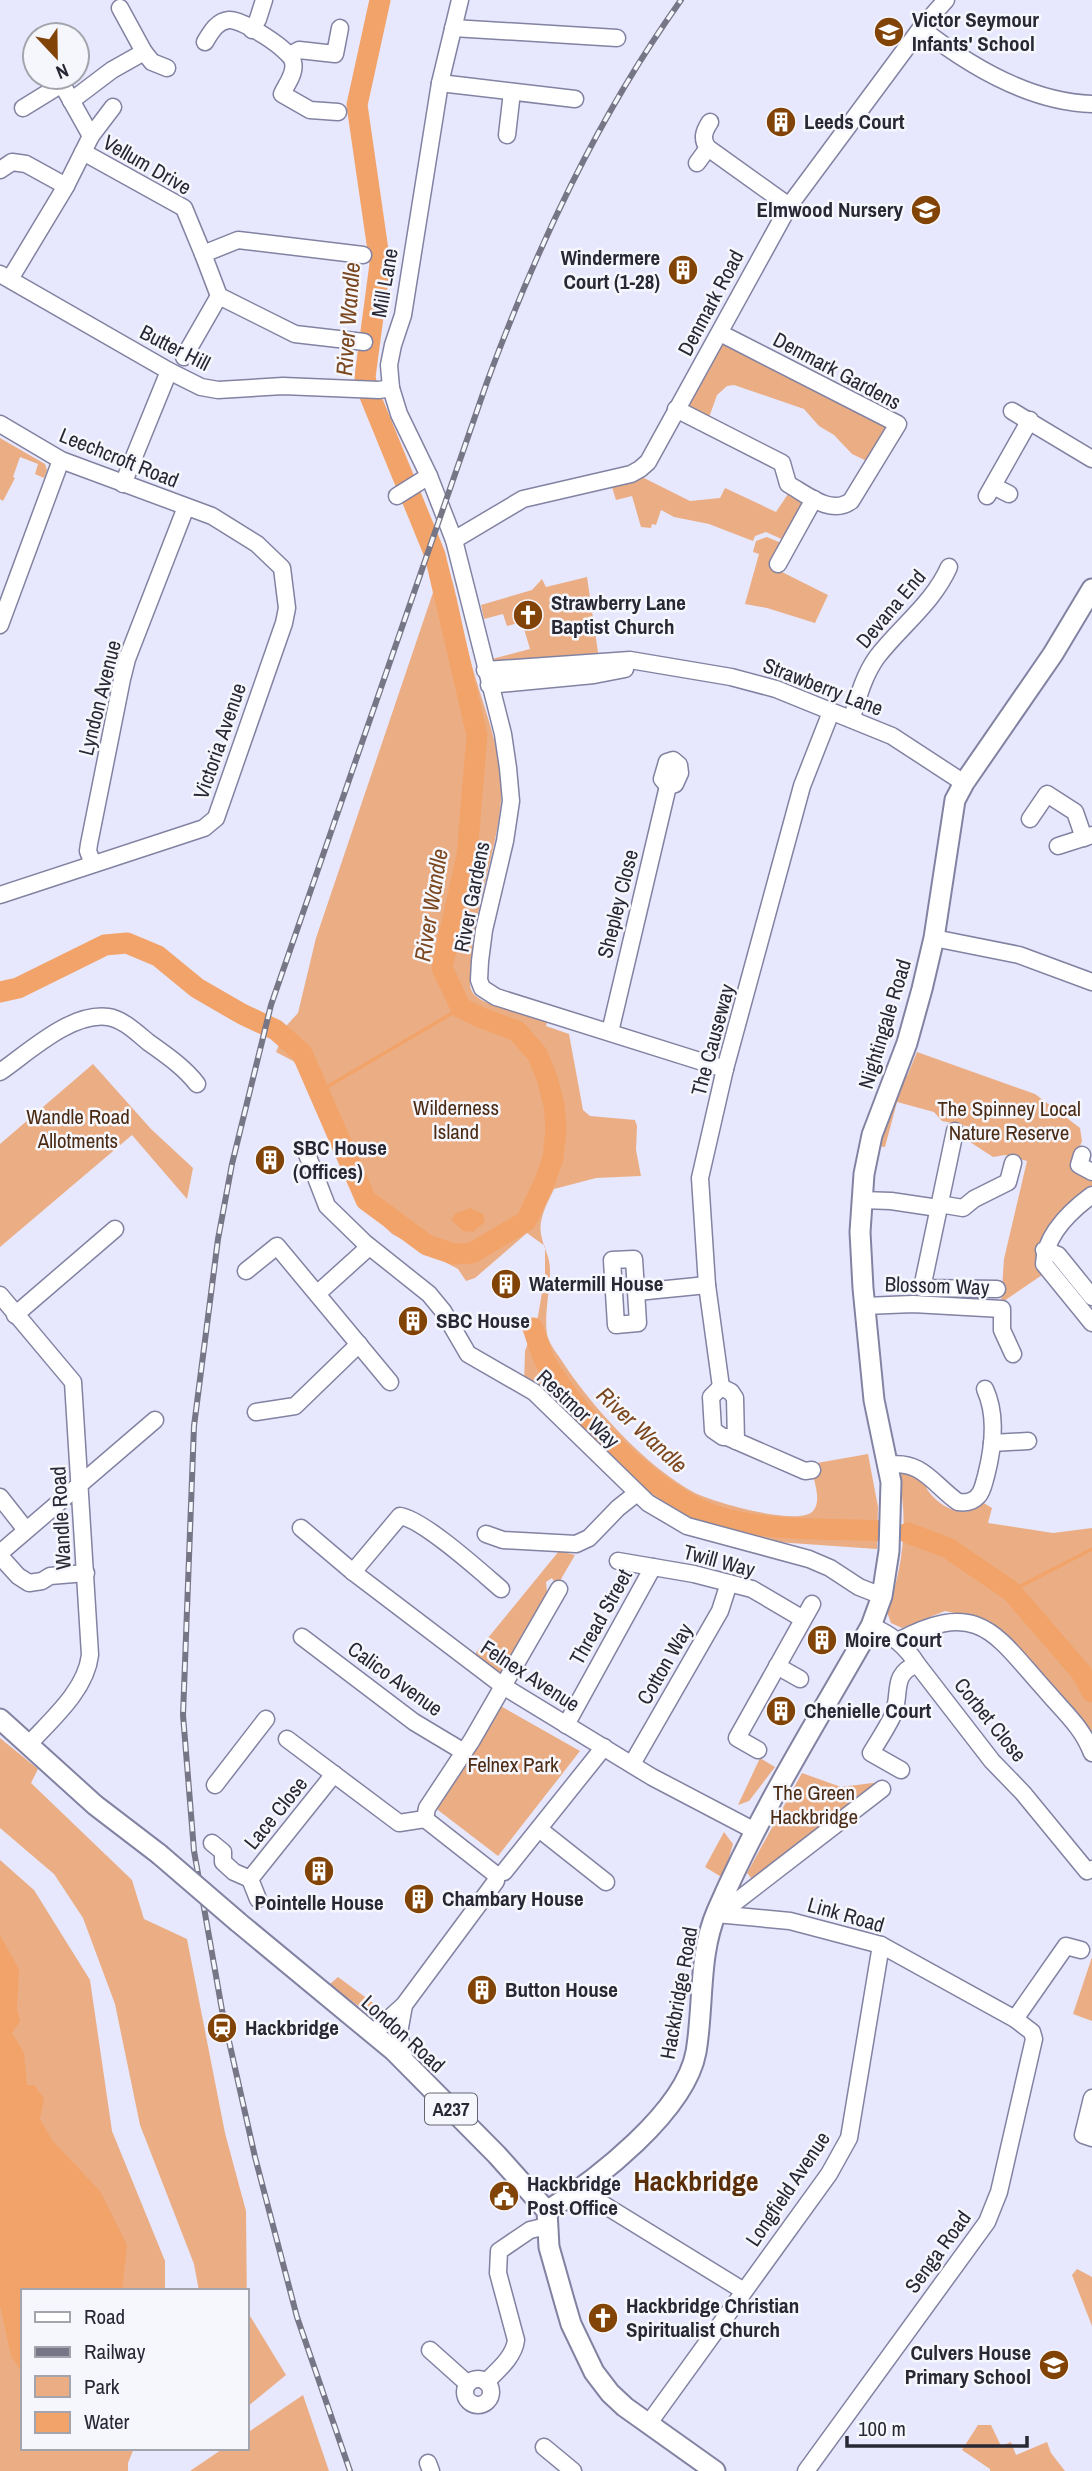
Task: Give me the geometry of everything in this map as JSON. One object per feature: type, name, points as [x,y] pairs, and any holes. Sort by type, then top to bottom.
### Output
[{"type":"main road","name":"Nightingale Road","points":[[890,1510],[891,1482],[874,1400],[860,1240],[861,1200],[869,1146],[907,1043],[934,938],[955,800],[1089,601]]},
{"type":"main road","name":"Hackbridge Road","points":[[547,2218],[605,2171],[648,2129],[672,2101],[685,2080],[696,2055],[706,1963],[755,1831],[871,1626],[882,1596],[889,1551],[890,1510]]},
{"type":"main road","name":"London Road","points":[[0,1720],[95,1805],[159,1854],[405,2062],[498,2155],[547,2218]]},
{"type":"main road","points":[[547,2218],[549,2247],[564,2300],[585,2357],[610,2393],[710,2470]]},
{"type":"street","points":[[252,30],[264,0]]},
{"type":"street","name":"Mill Lane","points":[[460,0],[440,83],[403,315],[393,345],[385,389],[399,414],[423,480],[454,540],[487,678]]},
{"type":"street","name":"Denmark Road","points":[[454,540],[523,499],[631,474],[648,461],[789,206],[921,28],[946,0]]},
{"type":"street","points":[[120,8],[144,52],[152,62],[167,68]]},
{"type":"street","points":[[205,42],[219,24],[231,20],[252,30],[290,55],[293,71],[282,93],[310,110],[338,112]]},
{"type":"street","points":[[290,55],[299,50],[335,54],[340,28]]},
{"type":"street","points":[[453,28],[617,38]]},
{"type":"street","points":[[921,28],[953,53],[1010,82],[1046,96],[1092,104]]},
{"type":"street","points":[[71,101],[112,70],[144,52]]},
{"type":"street","points":[[440,83],[575,99]]},
{"type":"street","points":[[23,108],[46,91]]},
{"type":"street","points":[[66,91],[91,136]]},
{"type":"street","points":[[507,135],[512,92]]},
{"type":"street","points":[[5,276],[66,186],[91,136],[113,107]]},
{"type":"street","points":[[710,122],[704,134],[708,148],[789,206]]},
{"type":"street","points":[[697,163],[708,148]]},
{"type":"street","name":"Vellum Drive","points":[[83,152],[184,208],[219,296]]},
{"type":"street","points":[[0,170],[12,162],[26,164],[66,186]]},
{"type":"street","points":[[203,254],[237,240],[363,255]]},
{"type":"street","name":"Butter Hill","points":[[5,276],[201,387],[218,390],[283,386],[385,389]]},
{"type":"street","points":[[184,357],[219,296],[295,334],[364,342]]},
{"type":"street","name":"Denmark Gardens","points":[[676,409],[782,463],[788,484],[834,507],[843,507],[851,501],[898,424],[720,333]]},
{"type":"street","points":[[123,484],[169,371]]},
{"type":"street","points":[[1012,411],[1092,459]]},
{"type":"street","points":[[1009,494],[990,491],[1030,420]]},
{"type":"street","name":"Leechcroft Road","points":[[0,424],[61,460],[186,507]]},
{"type":"street","points":[[0,625],[7,580],[61,460]]},
{"type":"street","points":[[397,496],[423,480]]},
{"type":"street","points":[[778,564],[814,499]]},
{"type":"street","name":"Victoria Avenue","points":[[0,895],[204,828],[216,818],[288,608],[282,568],[242,533],[212,516],[186,507]]},
{"type":"street","name":"Lyndon Avenue","points":[[93,864],[88,851],[89,844],[127,659],[186,507]]},
{"type":"street","name":"Devana End","points":[[852,718],[867,673],[903,614],[937,592],[949,567]]},
{"type":"street","name":"Strawberry Lane","points":[[487,678],[631,660],[751,681],[852,718],[892,736],[964,783]]},
{"type":"street","name":"River Gardens","points":[[487,678],[503,734],[511,802],[505,841],[484,930],[479,980],[487,993],[496,997],[725,1069]]},
{"type":"street","name":"The Causeway","points":[[721,1387],[707,1286],[701,1178],[725,1069],[803,786],[831,712]]},
{"type":"street","name":"Shepley Close","points":[[610,1032],[668,786]]},
{"type":"street","points":[[1030,819],[1047,794],[1075,812],[1088,837],[1058,846]]},
{"type":"street","points":[[934,938],[1019,955],[1092,982]]},
{"type":"street","points":[[0,1072],[66,1027],[86,1018],[109,1017],[124,1023],[187,1072],[198,1084]]},
{"type":"street","points":[[955,1131],[922,1288],[997,1289]]},
{"type":"street","name":"Restmor Way","points":[[305,1149],[323,1201],[338,1219],[369,1247],[429,1294],[443,1311],[468,1354],[534,1392],[648,1503],[687,1526],[809,1559],[830,1568],[859,1587],[882,1596]]},
{"type":"street","points":[[1082,1155],[1079,1165],[1092,1172]]},
{"type":"street","points":[[861,1200],[963,1208],[974,1199],[1008,1182],[1013,1163]]},
{"type":"street","points":[[1092,1195],[1060,1223],[1044,1250],[1044,1264],[1092,1323]]},
{"type":"street","points":[[9,1314],[115,1229]]},
{"type":"street","points":[[246,1271],[277,1246],[390,1381]]},
{"type":"street","points":[[318,1293],[369,1247]]},
{"type":"street","points":[[1044,1250],[1058,1255],[1092,1297]]},
{"type":"street","points":[[637,1292],[707,1286]]},
{"type":"street","name":"Wandle Road","points":[[0,1295],[9,1314],[73,1382],[81,1483],[89,1668],[83,1681],[29,1744]]},
{"type":"street","name":"Blossom Way","points":[[865,1306],[913,1304],[1002,1309],[1002,1330],[1013,1354]]},
{"type":"street","points":[[256,1412],[295,1406],[359,1344]]},
{"type":"street","name":"The Causeway","points":[[721,1387],[711,1397],[713,1430],[723,1437],[805,1471],[812,1471]]},
{"type":"street","name":"The Causeway","points":[[721,1387],[731,1392],[735,1398],[736,1441]]},
{"type":"street","points":[[888,1465],[912,1465],[958,1502],[969,1502],[978,1497],[992,1453],[990,1399],[985,1389]]},
{"type":"street","points":[[86,1573],[50,1576],[42,1581],[29,1583],[18,1576],[0,1555],[155,1420]]},
{"type":"street","points":[[992,1443],[1028,1441]]},
{"type":"street","points":[[486,1534],[503,1540],[576,1544],[589,1538],[618,1507],[637,1493]]},
{"type":"street","points":[[0,1497],[26,1530]]},
{"type":"street","points":[[353,1572],[400,1516],[414,1521],[463,1556],[500,1588]]},
{"type":"street","name":"Felnex Avenue","points":[[300,1528],[353,1572],[503,1686],[682,1794],[755,1831]]},
{"type":"street","name":"Twill Way","points":[[618,1561],[752,1589],[803,1619]]},
{"type":"street","name":"Thread Street","points":[[566,1725],[653,1567]]},
{"type":"street","name":"Cotton Way","points":[[632,1764],[720,1611],[729,1583]]},
{"type":"street","points":[[425,1819],[427,1808],[464,1752],[559,1589]]},
{"type":"street","points":[[758,1750],[737,1738],[812,1604]]},
{"type":"street","points":[[898,1641],[917,1630],[945,1621],[976,1625],[991,1633],[1013,1652],[1049,1695],[1070,1714],[1092,1752]]},
{"type":"street","name":"Corbet Close","points":[[871,1626],[898,1641],[909,1651],[992,1760],[1023,1793],[1068,1851],[1087,1871],[1092,1869]]},
{"type":"street","name":"Calico Avenue","points":[[302,1637],[414,1722],[464,1752]]},
{"type":"street","points":[[901,1770],[871,1753],[893,1714],[899,1679],[906,1669],[917,1664]]},
{"type":"street","points":[[777,1666],[800,1679]]},
{"type":"street","points":[[215,1785],[266,1719]]},
{"type":"street","points":[[287,1739],[399,1823],[425,1819],[500,1874]]},
{"type":"street","points":[[373,2033],[404,2005],[500,1874],[604,1747]]},
{"type":"street","name":"Lace Close","points":[[250,1879],[334,1774]]},
{"type":"street","points":[[722,1914],[882,1789]]},
{"type":"street","points":[[539,1829],[606,1882]]},
{"type":"street","name":"Lace Close","points":[[212,1843],[223,1852],[223,1862],[250,1879],[258,1899]]},
{"type":"street","name":"Link Road","points":[[722,1914],[790,1922],[881,1945],[1022,2023]]},
{"type":"street","name":"Longfield Avenue","points":[[649,2423],[829,2174],[849,2138],[881,1945]]},
{"type":"street","points":[[1022,2023],[1066,1946],[1081,1950]]},
{"type":"street","points":[[404,2005],[399,2033],[400,2049],[405,2062]]},
{"type":"street","name":"Senga Road","points":[[806,2471],[987,2222],[994,2208],[1034,2039],[1032,2032],[1022,2023]]},
{"type":"street","points":[[1092,2098],[1083,2135],[1092,2138]]},
{"type":"street","points":[[580,2190],[744,2291]]},
{"type":"street","points":[[486,2382],[508,2359],[515,2348],[516,2340],[498,2273],[499,2251],[547,2218]]},
{"type":"street","points":[[430,2350],[468,2384]]},
{"type":"street","points":[[479,2379],[486,2382],[491,2390],[489,2398],[479,2405],[470,2403],[465,2396],[468,2384],[479,2379]]},
{"type":"street","points":[[544,2447],[573,2471]]},
{"type":"green space","points":[[721,336],[895,426],[871,463],[852,454],[834,435],[819,426],[804,409],[734,385],[727,386],[717,395],[707,423],[680,408]]},
{"type":"green space","points":[[0,438],[45,464],[47,470],[44,478],[35,474],[38,464],[20,457],[13,477],[15,478],[3,501],[0,499]]},
{"type":"green space","points":[[640,476],[690,501],[720,498],[725,488],[776,512],[792,488],[812,500],[788,542],[766,532],[755,536],[753,541],[709,524],[674,517],[661,510],[656,525],[652,524],[651,528],[641,527],[632,496],[616,500],[610,481]]},
{"type":"green space","points":[[767,537],[786,545],[782,572],[828,595],[815,623],[745,604],[759,554],[753,552],[756,541]]},
{"type":"green space","name":"Wilderness Island","points":[[445,557],[472,666],[494,737],[500,774],[500,811],[475,928],[471,989],[483,1001],[548,1018],[546,1026],[569,1034],[583,1110],[590,1116],[635,1120],[636,1150],[641,1176],[596,1178],[554,1189],[541,1222],[544,1245],[527,1233],[475,1278],[466,1281],[458,1269],[392,1234],[357,1200],[315,1084],[293,1061],[276,1052],[287,1025],[298,1013],[316,938]]},
{"type":"green space","points":[[587,577],[599,659],[494,668],[492,659],[530,649],[522,622],[507,626],[503,614],[484,619],[481,605],[532,590],[542,579],[546,587]]},
{"type":"green space","name":"The Spinney Local Nature Reserve","points":[[917,1052],[1035,1094],[1080,1128],[1082,1141],[1079,1149],[1092,1177],[1092,1192],[1058,1221],[1045,1273],[1001,1303],[1004,1259],[1027,1161],[1005,1155],[993,1157],[970,1142],[971,1127],[942,1121],[934,1112],[897,1102],[885,1147],[876,1146],[903,1074],[907,1076]]},
{"type":"green space","name":"Wandle Road Allotments","points":[[93,1064],[151,1129],[193,1168],[187,1199],[132,1135],[0,1247],[0,1144]]},
{"type":"green space","points":[[545,1248],[550,1270],[546,1319],[549,1341],[586,1395],[638,1451],[676,1482],[695,1493],[737,1507],[791,1516],[805,1515],[816,1507],[817,1491],[812,1470],[817,1463],[868,1454],[878,1507],[877,1549],[731,1539],[648,1503],[524,1385],[525,1351],[538,1316],[545,1275]]},
{"type":"green space","points":[[903,1472],[919,1478],[934,1498],[955,1511],[970,1511],[982,1502],[992,1508],[988,1523],[1053,1533],[1092,1528],[1092,1744],[1001,1634],[964,1615],[945,1611],[902,1628],[891,1623],[887,1612],[903,1544],[903,1508],[898,1473]]},
{"type":"green space","points":[[559,1551],[575,1555],[557,1586],[552,1578],[546,1582],[547,1592],[500,1676],[474,1655]]},
{"type":"green space","name":"Felnex Park","points":[[497,1704],[580,1751],[498,1856],[434,1807]]},
{"type":"green space","points":[[0,1738],[38,1769],[31,1783],[132,1880],[144,1919],[187,1939],[225,2133],[246,2211],[247,2289],[199,2289],[194,2264],[140,2125],[115,2004],[83,1918],[54,1874],[0,1828]]},
{"type":"green space","points":[[760,1758],[775,1767],[749,1801],[738,1805]]},
{"type":"green space","name":"The Green Hackbridge","points":[[802,1773],[841,1787],[888,1781],[756,1884],[747,1873]]},
{"type":"green space","points":[[724,1832],[733,1844],[723,1878],[705,1867]]},
{"type":"green space","points":[[0,1860],[34,1890],[90,1980],[112,2131],[165,2261],[165,2289],[21,2289],[21,2450],[133,2450],[128,2471],[0,2471]]},
{"type":"green space","points":[[1092,1957],[1092,2021],[1073,2014]]},
{"type":"green space","points":[[338,1977],[380,2008],[364,2010],[329,1985]]},
{"type":"green space","points":[[1077,2269],[1092,2277],[1092,2326],[1072,2275]]},
{"type":"green space","points":[[248,2313],[286,2375],[248,2406]]},
{"type":"green space","points":[[303,2395],[329,2471],[190,2471],[221,2450],[248,2450],[248,2432]]},
{"type":"green space","points":[[978,2425],[991,2425],[1001,2446],[1011,2442],[1016,2455],[1047,2442],[1051,2453],[1065,2471],[990,2471],[962,2450]]},
{"type":"water","points":[[470,1208],[483,1214],[485,1222],[473,1232],[463,1231],[451,1220],[456,1213]]},
{"type":"water","points":[[0,1935],[19,1969],[17,2008],[20,2021],[12,2033],[24,2053],[27,2085],[34,2085],[44,2098],[40,2119],[52,2140],[100,2191],[127,2245],[122,2289],[21,2289],[21,2371],[11,2356],[0,2305]]},
{"type":"waterway","name":"River Wandle","points":[[0,992],[18,988],[105,945],[127,943],[158,956],[197,988],[276,1030],[302,1053],[366,1200],[427,1245],[454,1254],[472,1253],[526,1221],[545,1181],[553,1158],[556,1129],[554,1105],[537,1054],[517,1031],[461,1008],[442,968],[467,855],[477,735],[435,555],[368,391],[365,377],[380,264],[357,105],[380,0]]},
{"type":"waterway","points":[[320,1091],[461,1008]]},
{"type":"waterway","name":"River Wandle","points":[[533,1328],[546,1363],[597,1429],[642,1472],[690,1505],[713,1515],[752,1524],[882,1531]]},
{"type":"waterway","name":"River Wandle","points":[[908,1533],[948,1548],[1011,1591],[1081,1672],[1092,1692]]},
{"type":"waterway","name":"River Wandle","points":[[1011,1591],[1092,1549]]},
{"type":"railway","points":[[350,2471],[297,2317],[255,2157],[222,2010],[194,1851],[183,1715],[194,1426],[218,1239],[232,1164],[271,1005],[487,382],[527,282],[571,185],[622,90],[681,0]]},
{"type":"place","name":"Victor Seymour Infants' School","points":[[889,32]]},
{"type":"place","name":"Leeds Court","points":[[781,122]]},
{"type":"place","name":"Elmwood Nursery","points":[[926,210]]},
{"type":"place","name":"Windermere Court (1-28)","points":[[683,270]]},
{"type":"place","name":"Strawberry Lane Baptist Church","points":[[528,615]]},
{"type":"place","name":"SBC House (Offices)","points":[[270,1160]]},
{"type":"place","name":"Watermill House","points":[[506,1284]]},
{"type":"place","name":"SBC House","points":[[413,1321]]},
{"type":"place","name":"Moire Court","points":[[822,1640]]},
{"type":"place","name":"Chenielle Court","points":[[781,1711]]},
{"type":"place","name":"Pointelle House","points":[[319,1871]]},
{"type":"place","name":"Chambary House","points":[[419,1899]]},
{"type":"place","name":"Button House","points":[[482,1990]]},
{"type":"place","name":"Hackbridge","points":[[222,2028]]},
{"type":"place","name":"Hackbridge Post Office","points":[[504,2196]]},
{"type":"place","name":"Hackbridge Christian Spiritualist Church","points":[[603,2318]]},
{"type":"place","name":"Culvers House Primary School","points":[[1054,2365]]},
{"type":"district","name":"Hackbridge","points":[[696,2181]]}]
